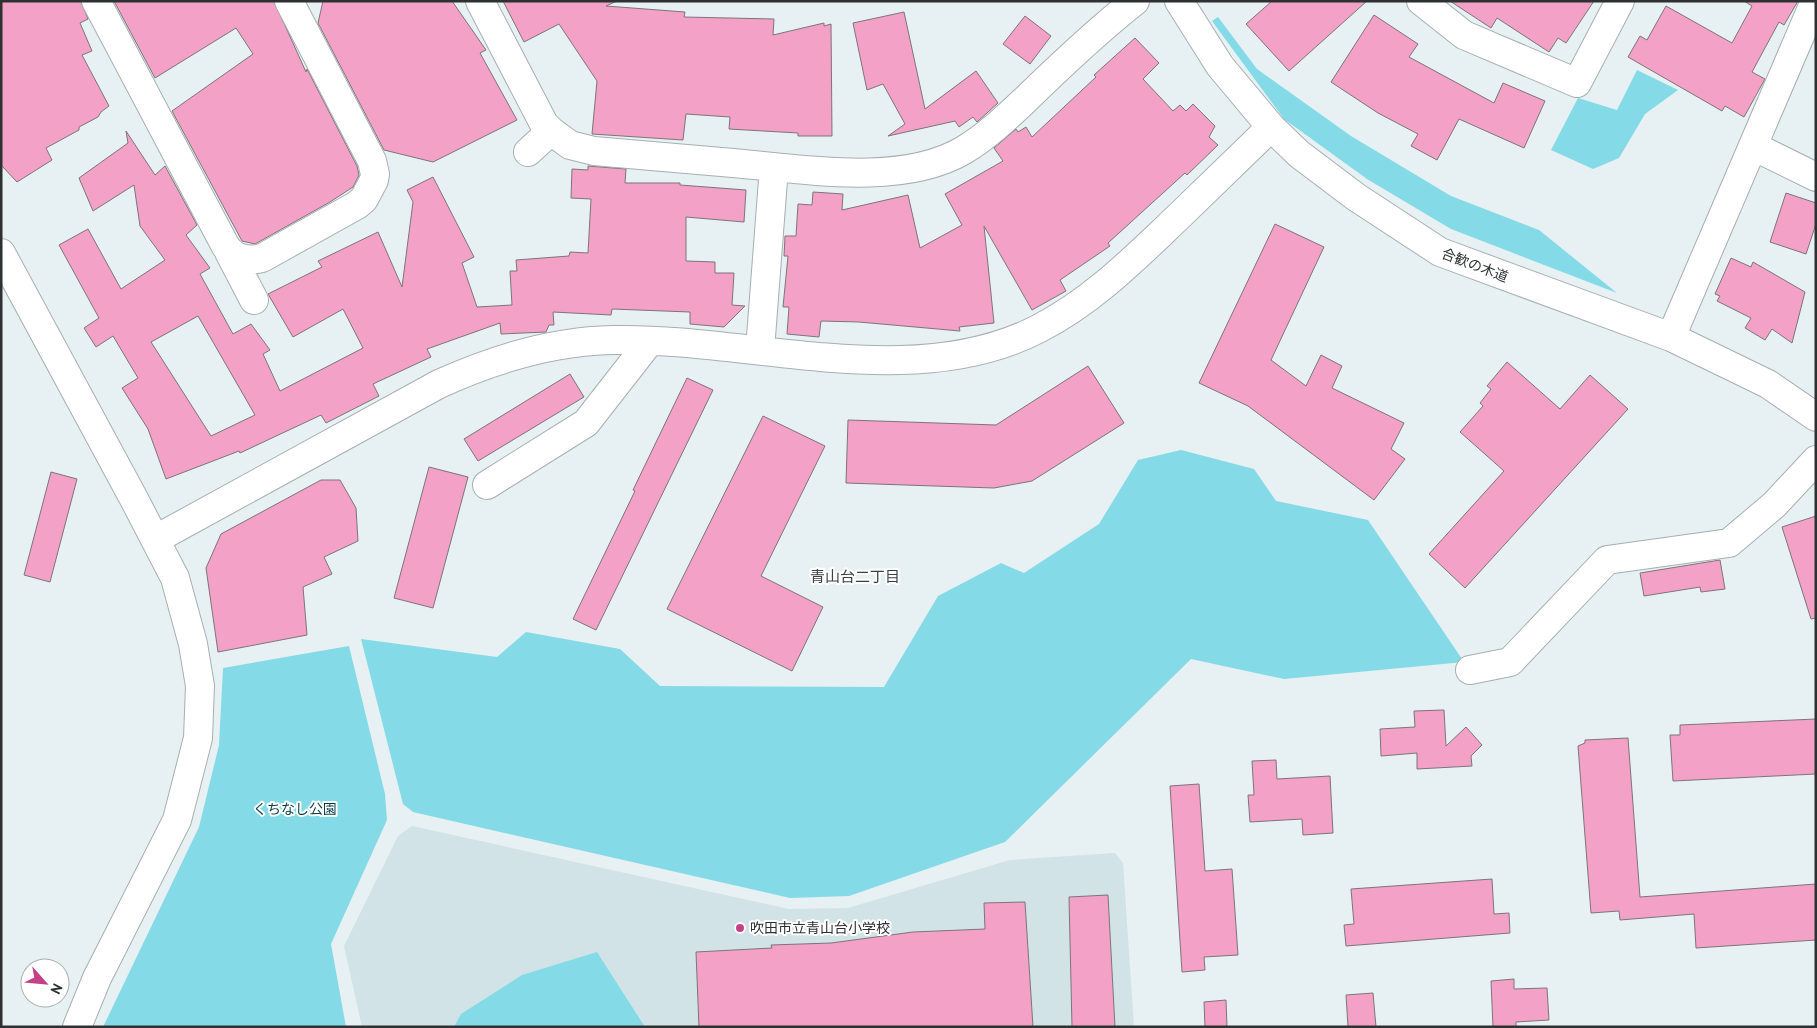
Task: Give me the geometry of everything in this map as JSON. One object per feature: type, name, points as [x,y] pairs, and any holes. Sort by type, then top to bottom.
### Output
[{"type":"street","points":[[96,1],[254,300]]},
{"type":"street","points":[[229,252],[248,260],[262,258],[357,205],[364,199],[374,180],[375,174],[372,161],[289,1]]},
{"type":"street","points":[[480,1],[538,114],[550,132],[570,145],[594,152],[774,167],[894,172],[926,165],[955,154],[991,131],[1135,1]]},
{"type":"street","name":"合歓の木道","points":[[1179,1],[1220,66],[1271,127],[1299,154],[1349,192],[1440,252],[1671,337],[1768,384],[1816,417]]},
{"type":"street","points":[[1421,1],[1464,35],[1577,83],[1620,1]]},
{"type":"street","points":[[1671,337],[1815,1]]},
{"type":"street","points":[[156,540],[439,384],[470,370],[546,347],[611,340],[650,341],[841,358],[914,360],[958,356],[987,349],[1036,330],[1078,306],[1096,293],[1271,127]]},
{"type":"street","points":[[528,152],[550,132]]},
{"type":"street","points":[[1753,146],[1816,177]]},
{"type":"street","points":[[760,350],[774,167]]},
{"type":"street","points":[[1,253],[156,540],[174,578],[193,644],[200,686],[198,738],[177,820],[97,978],[77,1027]]},
{"type":"street","points":[[487,485],[586,423],[650,341]]},
{"type":"street","points":[[1470,670],[1510,662],[1607,560],[1730,543],[1774,505],[1816,460]]},
{"type":"shaded area","name":"吹田市立青山台小学校","points":[[412,826],[789,909],[848,908],[1010,860],[1115,853],[1123,863],[1134,1027],[362,1027],[344,946],[398,836]]},
{"type":"green space","points":[[1218,17],[1257,69],[1351,136],[1451,196],[1539,230],[1617,293],[1451,229],[1367,179],[1284,119],[1212,21]]},
{"type":"green space","points":[[1637,70],[1678,90],[1645,114],[1619,158],[1593,169],[1551,150],[1578,98],[1617,110]]},
{"type":"green space","points":[[1181,450],[1254,469],[1276,501],[1368,520],[1464,662],[1284,679],[1191,659],[1005,842],[849,896],[790,898],[413,812],[403,804],[361,639],[497,657],[526,632],[620,649],[660,686],[884,687],[938,596],[1001,563],[1024,573],[1099,524],[1138,460]]},
{"type":"green space","name":"くちなし公園","points":[[349,646],[385,794],[387,820],[331,944],[346,1027],[103,1027],[199,827],[219,745],[223,668]]},
{"type":"green space","points":[[597,952],[645,1027],[454,1027],[461,1014],[522,975]]},
{"type":"building","points":[[1,1],[81,1],[88,19],[80,23],[92,51],[82,55],[109,106],[98,117],[79,127],[79,130],[46,148],[52,160],[17,182],[1,165]]},
{"type":"building","points":[[114,1],[274,1],[306,72],[307,69],[357,166],[359,175],[353,187],[255,244],[242,241],[172,111],[253,54],[236,28],[155,78]]},
{"type":"building","points":[[323,1],[452,1],[486,50],[480,53],[517,120],[433,162],[384,150],[318,23]]},
{"type":"building","points":[[503,1],[617,1],[606,6],[685,12],[684,17],[774,19],[773,35],[824,23],[824,26],[831,24],[832,136],[798,136],[798,133],[729,129],[730,117],[686,114],[683,140],[592,134],[597,81],[559,24],[524,42]]},
{"type":"building","points":[[1272,1],[1367,1],[1289,71],[1246,24]]},
{"type":"building","points":[[1450,1],[1594,1],[1566,43],[1558,38],[1549,52],[1497,18],[1491,28]]},
{"type":"building","points":[[1744,1],[1798,1],[1784,25],[1779,22],[1752,72],[1765,79],[1744,117],[1725,106],[1722,111],[1628,57],[1640,36],[1647,40],[1666,6],[1732,43],[1752,6]]},
{"type":"building","points":[[904,12],[925,109],[976,71],[998,103],[977,122],[973,117],[959,127],[955,121],[888,136],[905,124],[883,84],[867,90],[853,23]]},
{"type":"building","points":[[1374,15],[1418,44],[1409,57],[1494,103],[1503,83],[1545,101],[1524,148],[1459,119],[1437,160],[1411,146],[1418,134],[1378,113],[1331,82]]},
{"type":"building","points":[[1025,16],[1051,36],[1030,64],[1003,44]]},
{"type":"building","points":[[1135,38],[1159,63],[1143,79],[1173,111],[1180,105],[1186,111],[1193,104],[1215,126],[1209,137],[1218,145],[1187,175],[1185,173],[1108,243],[1110,246],[1060,280],[1066,291],[1032,310],[984,226],[994,323],[959,327],[960,331],[859,322],[821,321],[819,337],[787,334],[789,307],[783,307],[788,256],[784,256],[785,236],[796,236],[798,204],[812,205],[813,192],[843,194],[842,210],[908,195],[920,248],[962,225],[945,194],[1003,161],[994,148],[1016,129],[1018,132],[1026,127],[1032,137],[1096,77],[1094,75]]},
{"type":"building","points":[[126,131],[155,175],[165,166],[197,225],[186,235],[210,268],[200,274],[233,334],[251,324],[270,350],[263,354],[280,391],[363,348],[343,309],[293,337],[268,294],[322,267],[318,261],[378,232],[402,287],[413,202],[407,190],[433,177],[474,257],[462,263],[477,307],[512,305],[510,271],[517,271],[516,260],[569,256],[570,252],[588,253],[591,199],[571,198],[572,169],[588,170],[588,166],[626,169],[625,183],[680,183],[680,185],[746,190],[744,222],[686,217],[686,261],[715,262],[715,273],[734,273],[732,305],[745,306],[724,327],[690,324],[690,312],[612,309],[611,315],[553,312],[554,325],[549,325],[546,332],[501,334],[500,323],[427,349],[431,357],[373,384],[379,396],[326,423],[321,415],[240,453],[239,451],[166,479],[148,429],[122,388],[138,378],[113,336],[96,347],[84,328],[99,318],[59,245],[88,229],[121,289],[165,260],[140,226],[134,185],[93,211],[79,178],[128,143]],"holes":[[[198,316],[255,415],[211,436],[151,342]]]},
{"type":"building","points":[[1786,193],[1816,203],[1816,224],[1806,254],[1770,242]]},
{"type":"building","points":[[1275,224],[1324,247],[1271,360],[1306,386],[1321,355],[1342,366],[1332,388],[1404,423],[1391,449],[1405,459],[1374,500],[1248,406],[1199,383]]},
{"type":"building","points":[[1731,258],[1751,267],[1753,262],[1805,292],[1792,343],[1772,329],[1765,340],[1745,328],[1751,318],[1717,301],[1720,296],[1715,294]]},
{"type":"building","points":[[1507,362],[1560,409],[1590,375],[1628,409],[1465,588],[1429,554],[1504,471],[1460,432],[1483,406],[1480,403],[1491,389],[1487,386]]},
{"type":"building","points":[[1088,366],[1124,423],[1032,481],[994,488],[846,483],[848,420],[996,425]]},
{"type":"building","points":[[570,374],[584,397],[478,461],[464,439]]},
{"type":"building","points":[[687,378],[713,390],[596,630],[573,619]]},
{"type":"building","points":[[763,416],[825,446],[761,576],[823,607],[792,671],[667,609]]},
{"type":"building","points":[[429,467],[468,477],[433,608],[394,598]]},
{"type":"building","points":[[51,472],[77,479],[50,582],[24,575]]},
{"type":"building","points":[[321,480],[340,480],[356,508],[358,541],[324,557],[332,574],[303,587],[307,635],[218,652],[206,568],[221,534]]},
{"type":"building","points":[[1816,516],[1816,618],[1811,619],[1782,527]]},
{"type":"building","points":[[1720,560],[1725,589],[1701,592],[1700,587],[1644,596],[1640,573]]},
{"type":"building","points":[[1444,710],[1446,746],[1466,727],[1482,745],[1471,756],[1472,766],[1417,769],[1417,753],[1381,756],[1380,729],[1415,727],[1414,711]]},
{"type":"building","points":[[1816,719],[1816,774],[1673,781],[1670,735],[1680,735],[1680,725]]},
{"type":"building","points":[[1628,738],[1640,897],[1816,884],[1816,940],[1696,948],[1694,914],[1620,920],[1619,911],[1591,913],[1578,746],[1585,743],[1585,740]]},
{"type":"building","points":[[1276,760],[1277,779],[1330,776],[1333,833],[1303,835],[1302,819],[1250,822],[1248,795],[1254,795],[1252,761]]},
{"type":"building","points":[[1199,784],[1205,871],[1232,869],[1238,955],[1204,957],[1205,970],[1182,972],[1170,786]]},
{"type":"building","points":[[1492,879],[1494,914],[1509,913],[1510,933],[1346,946],[1344,925],[1354,924],[1351,889]]},
{"type":"building","points":[[1108,895],[1115,1027],[1072,1027],[1069,897]]},
{"type":"building","points":[[1025,902],[1033,1027],[699,1027],[696,952],[772,948],[771,945],[831,943],[913,932],[985,929],[984,903]]},
{"type":"building","points":[[1514,979],[1514,989],[1547,988],[1549,1020],[1516,1022],[1516,1027],[1493,1027],[1491,981]]},
{"type":"building","points":[[1373,993],[1376,1027],[1348,1027],[1346,995]]},
{"type":"building","points":[[1226,1000],[1227,1027],[1205,1027],[1204,1002]]},
{"type":"place","name":"吹田市立青山台小学校","points":[[740,928]]},
{"type":"district","name":"青山台二丁目","points":[[855,576]]}]
